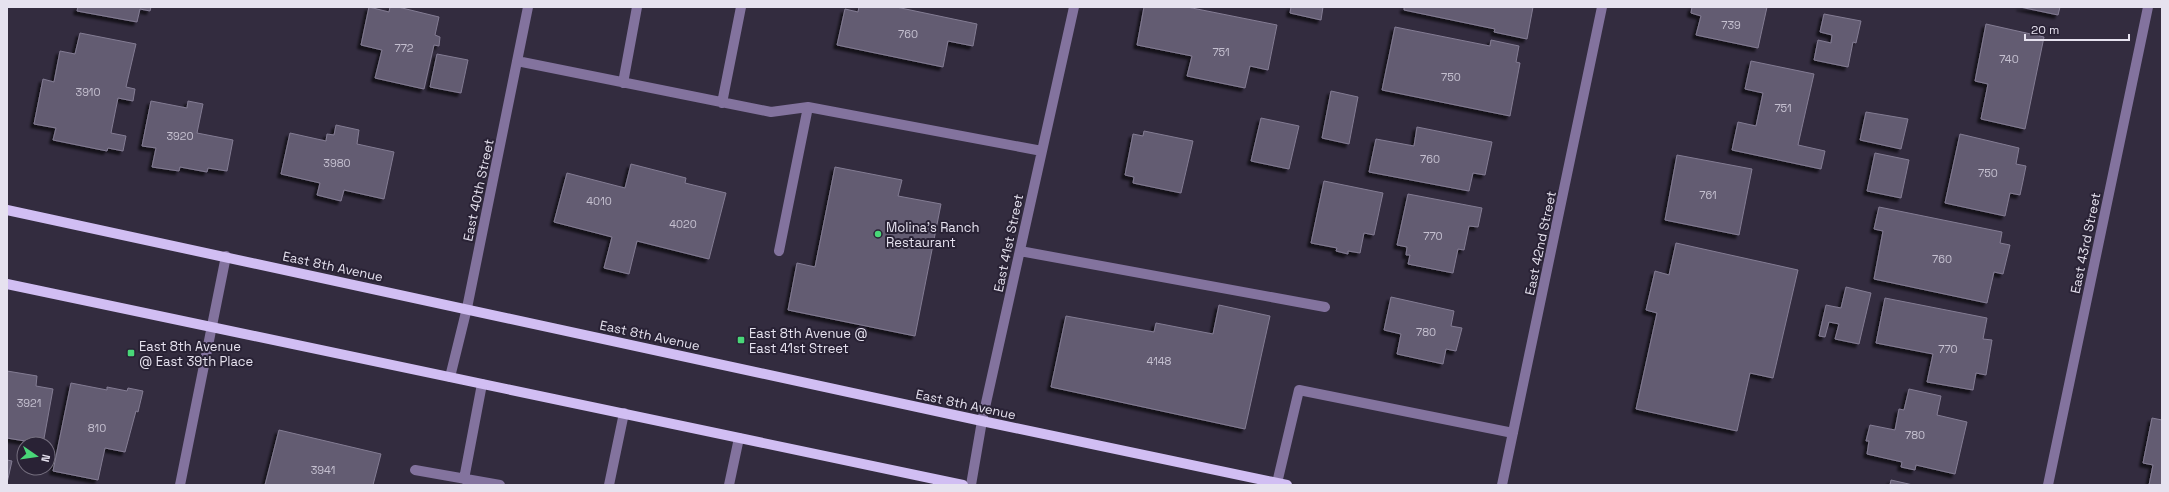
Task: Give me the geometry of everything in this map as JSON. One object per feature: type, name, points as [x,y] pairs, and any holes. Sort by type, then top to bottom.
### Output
[{"type":"main road","name":"East 8th Avenue","points":[[7,210],[467,308],[982,421],[1282,484]]},
{"type":"main road","points":[[7,284],[963,485]]},
{"type":"street","name":"East 40th Street","points":[[450,377],[467,308],[528,7]]},
{"type":"street","points":[[623,83],[637,7]]},
{"type":"street","points":[[722,103],[742,7]]},
{"type":"street","name":"East 41st Street","points":[[971,485],[982,421],[1074,7]]},
{"type":"street","name":"East 42nd Street","points":[[1502,485],[1602,7]]},
{"type":"street","name":"East 43rd Street","points":[[2048,485],[2148,7]]},
{"type":"street","points":[[517,61],[770,112],[808,107],[1042,151]]},
{"type":"street","points":[[779,251],[808,107]]},
{"type":"street","points":[[1020,251],[1325,307]]},
{"type":"street","points":[[180,485],[226,256]]},
{"type":"street","points":[[464,479],[482,384]]},
{"type":"street","points":[[1282,484],[1299,390],[1513,433]]},
{"type":"street","points":[[609,485],[624,413]]},
{"type":"street","points":[[729,485],[739,438]]},
{"type":"street","points":[[415,470],[500,485]]},
{"type":"building","points":[[78,7],[151,7],[150,11],[140,9],[137,22],[77,11]]},
{"type":"building","points":[[369,7],[389,12],[390,7],[398,7],[439,17],[435,35],[440,37],[439,46],[434,45],[424,89],[375,78],[382,50],[361,45]]},
{"type":"building","points":[[859,7],[896,7],[977,24],[973,46],[948,41],[943,67],[837,45],[845,9],[858,12]]},
{"type":"building","points":[[1144,7],[1187,7],[1277,25],[1268,70],[1250,66],[1245,88],[1187,76],[1192,56],[1137,45]]},
{"type":"building","points":[[1291,7],[1323,7],[1321,20],[1290,13]]},
{"type":"building","points":[[1404,7],[1533,7],[1527,39],[1494,32],[1495,29],[1404,10]]},
{"type":"building","points":[[1692,7],[1767,7],[1758,48],[1696,35],[1701,16],[1691,13]]},
{"type":"building","points":[[2020,7],[2060,7],[2058,15]]},
{"type":"building","points":[[1824,14],[1861,21],[1856,43],[1853,42],[1848,67],[1814,60],[1818,40],[1831,43],[1832,35],[1820,32]]},
{"type":"building","points":[[1986,24],[2044,37],[2025,129],[1981,119],[1988,84],[1975,81]]},
{"type":"building","points":[[1395,27],[1490,46],[1491,40],[1519,46],[1516,62],[1520,63],[1510,116],[1382,90]]},
{"type":"building","points":[[80,33],[136,44],[126,87],[135,89],[133,101],[118,98],[111,133],[126,136],[123,151],[108,148],[107,151],[53,140],[56,128],[34,124],[43,79],[54,82],[60,51],[75,54]]},
{"type":"building","points":[[437,54],[468,60],[461,93],[430,87]]},
{"type":"building","points":[[1751,61],[1814,74],[1798,145],[1825,151],[1821,169],[1732,150],[1738,122],[1756,126],[1763,93],[1745,89]]},
{"type":"building","points":[[1331,91],[1358,97],[1349,144],[1322,138]]},
{"type":"building","points":[[151,101],[187,108],[188,101],[203,104],[197,133],[233,140],[227,171],[208,168],[207,172],[180,167],[179,171],[152,167],[156,148],[142,146]]},
{"type":"building","points":[[1866,112],[1908,119],[1901,149],[1860,140]]},
{"type":"building","points":[[1261,118],[1299,126],[1289,169],[1251,161]]},
{"type":"building","points":[[336,125],[359,130],[357,144],[394,152],[384,199],[344,190],[341,201],[317,195],[320,183],[281,174],[290,133],[326,141],[327,134],[334,135]]},
{"type":"building","points":[[1417,127],[1492,142],[1485,175],[1473,173],[1469,191],[1369,172],[1376,139],[1414,146]]},
{"type":"building","points":[[1144,131],[1193,141],[1181,193],[1133,183],[1134,177],[1125,175],[1133,134],[1143,136]]},
{"type":"building","points":[[1960,134],[2019,148],[2016,164],[2026,166],[2023,181],[2020,195],[2010,193],[2005,216],[1945,203]]},
{"type":"building","points":[[1875,153],[1909,160],[1901,198],[1867,191]]},
{"type":"building","points":[[1677,155],[1752,169],[1739,235],[1665,220]]},
{"type":"building","points":[[631,164],[686,178],[685,183],[726,193],[709,259],[637,241],[629,274],[604,268],[612,237],[554,222],[567,173],[625,188]]},
{"type":"building","name":"Molina's Ranch Restaurant","points":[[835,167],[902,180],[898,196],[941,204],[915,336],[788,310],[797,263],[815,267]]},
{"type":"building","points":[[1324,181],[1383,193],[1374,235],[1364,233],[1360,253],[1348,251],[1348,254],[1336,251],[1337,248],[1311,243]]},
{"type":"building","points":[[1408,194],[1482,208],[1478,227],[1469,226],[1464,250],[1458,249],[1453,273],[1408,264],[1410,255],[1406,255],[1407,247],[1397,245]]},
{"type":"building","points":[[1879,207],[2002,232],[2000,243],[2010,245],[2003,274],[1994,272],[1987,303],[1874,279],[1883,231],[1874,229]]},
{"type":"building","points":[[1676,243],[1798,270],[1773,378],[1750,373],[1737,431],[1636,409],[1657,313],[1646,310],[1655,271],[1669,275]]},
{"type":"building","points":[[1846,287],[1871,293],[1859,344],[1835,339],[1839,324],[1829,322],[1825,337],[1819,336],[1826,305],[1841,308]]},
{"type":"building","points":[[1391,297],[1454,311],[1451,326],[1462,328],[1456,351],[1446,349],[1443,364],[1397,354],[1401,334],[1384,330]]},
{"type":"building","points":[[1885,298],[1987,318],[1983,339],[1992,340],[1986,375],[1976,373],[1973,390],[1927,382],[1933,354],[1876,343]]},
{"type":"building","points":[[1219,305],[1270,316],[1245,429],[1051,387],[1066,316],[1154,332],[1156,323],[1213,334]]},
{"type":"building","points":[[7,371],[37,376],[36,386],[53,389],[44,436],[16,436],[16,440],[7,438]]},
{"type":"building","points":[[71,383],[107,390],[107,387],[127,391],[128,388],[143,391],[125,452],[105,448],[98,480],[56,472],[56,456]]},
{"type":"building","points":[[1909,389],[1941,396],[1937,415],[1967,422],[1955,474],[1916,465],[1915,470],[1901,467],[1902,462],[1867,454],[1869,441],[1866,441],[1870,425],[1895,430],[1899,409],[1904,410]]},
{"type":"building","points":[[2152,418],[2162,420],[2162,485],[2149,485],[2153,465],[2143,463]]},
{"type":"building","points":[[279,430],[381,454],[373,485],[265,485]]},
{"type":"building","points":[[7,460],[12,461],[7,483]]},
{"type":"building","points":[[1891,480],[1913,485],[1890,485]]},
{"type":"place","name":"Molina's Ranch Restaurant","points":[[878,234]]},
{"type":"place","name":"East 8th Avenue @ East 41st Street","points":[[741,340]]},
{"type":"place","name":"East 8th Avenue @ East 39th Place","points":[[131,353]]}]
